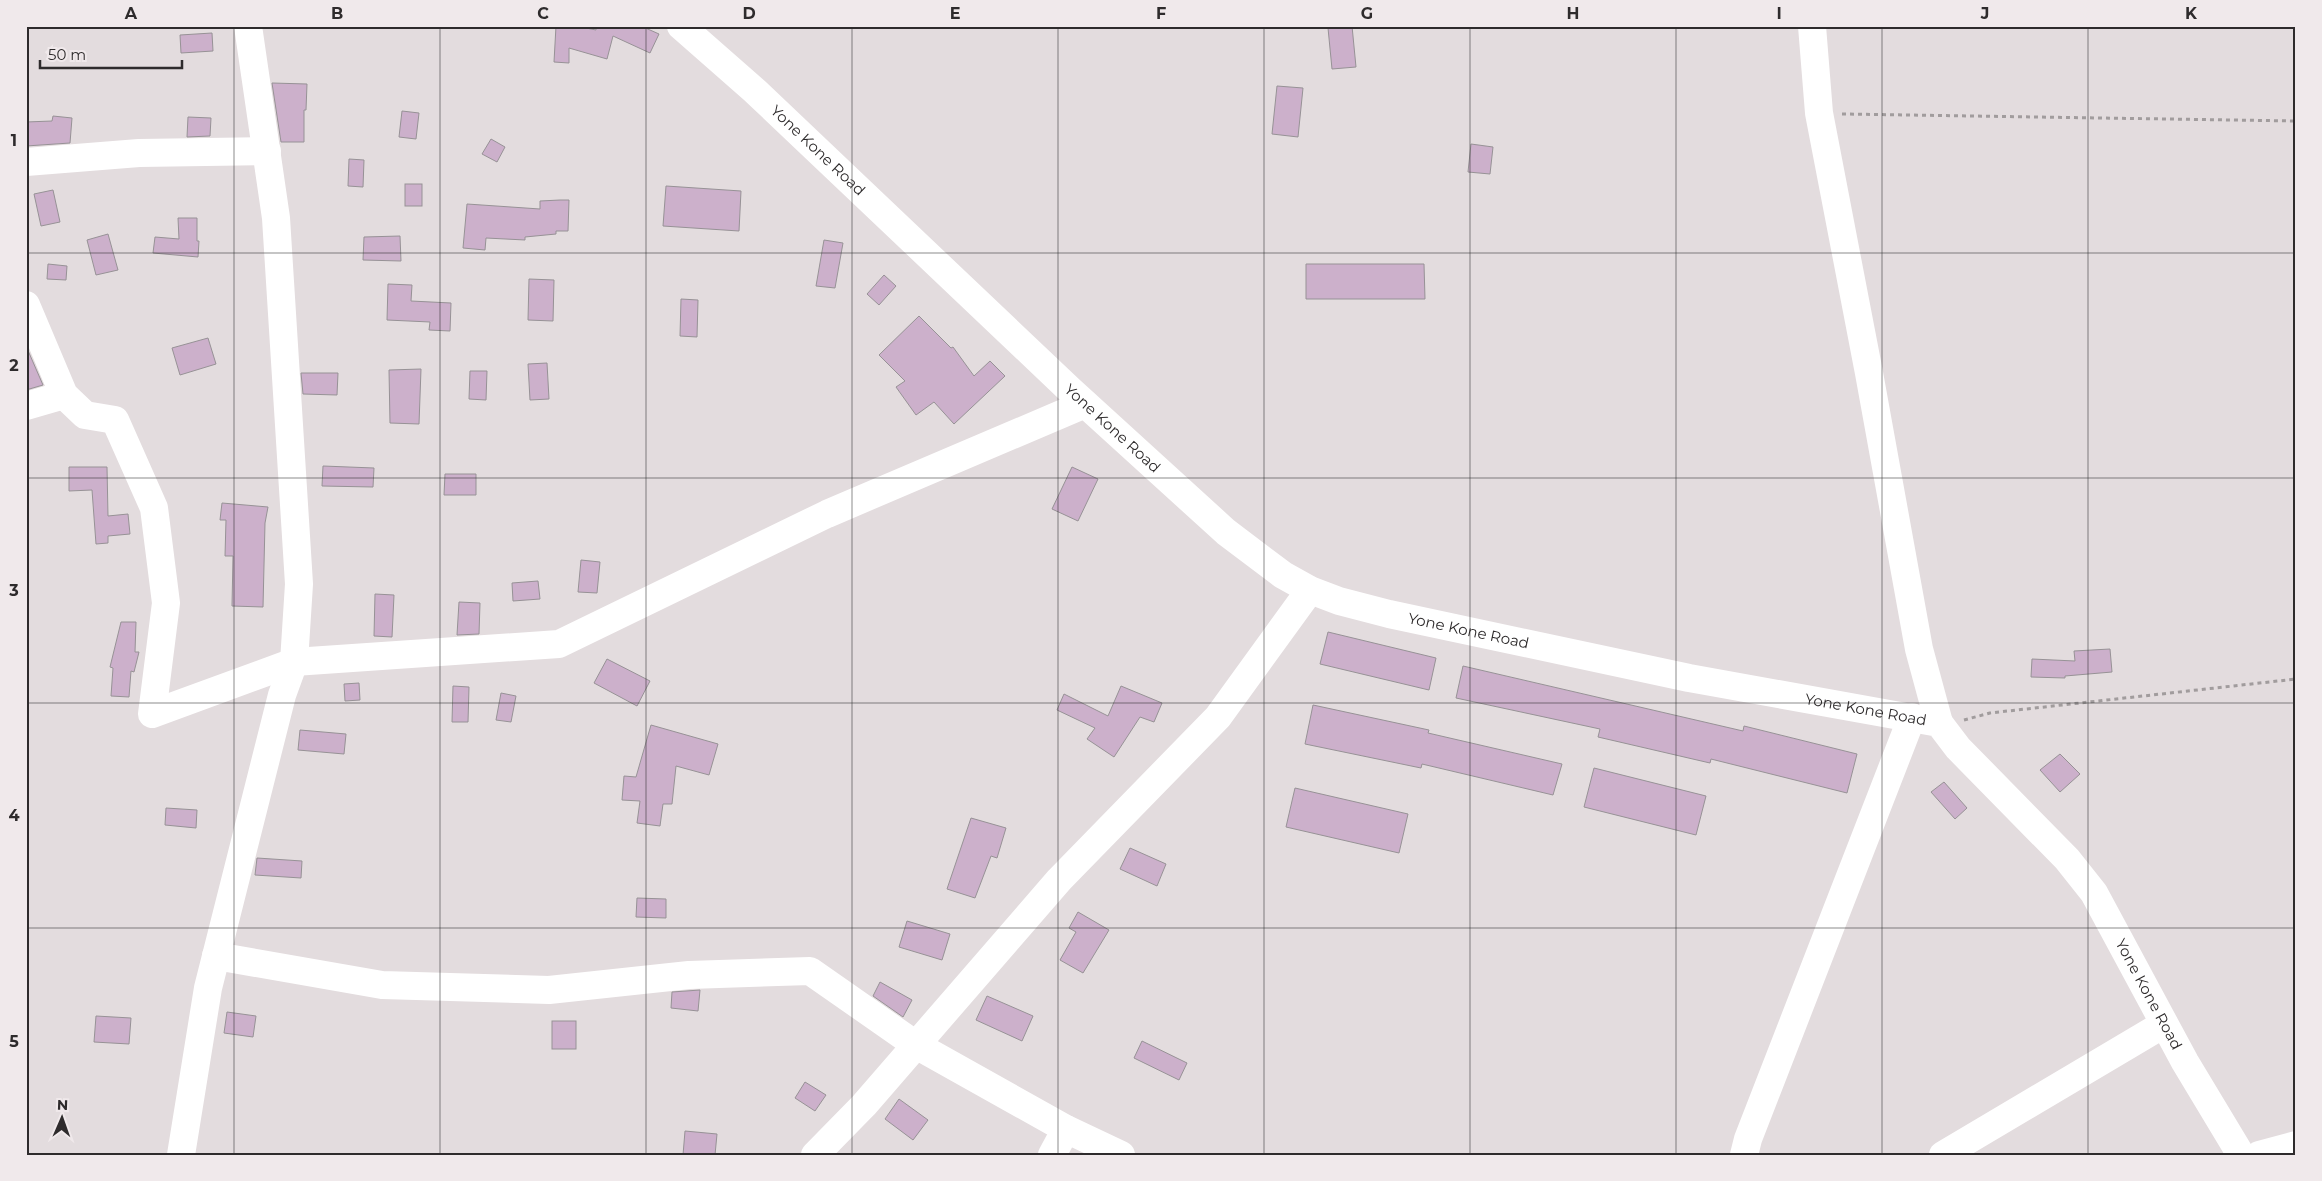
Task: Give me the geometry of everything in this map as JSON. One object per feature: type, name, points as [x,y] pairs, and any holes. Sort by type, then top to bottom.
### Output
[{"type":"street","points":[[181,1155],[208,988],[282,695],[294,662],[299,584],[276,218],[248,26]]},
{"type":"street","name":"Yone Kone Road","points":[[681,26],[755,91],[1085,404],[1226,532],[1283,575],[1310,590],[1339,601],[1389,614],[1680,676],[1939,723],[1958,748],[2067,859],[2094,893],[2164,1024],[2241,1155]]},
{"type":"street","points":[[1812,26],[1819,113],[1919,649],[1939,723]]},
{"type":"street","points":[[26,162],[139,153],[266,151]]},
{"type":"street","points":[[26,306],[64,395],[85,415],[115,420],[154,508],[166,603],[152,714],[294,662],[559,644],[827,514],[1085,404]]},
{"type":"street","points":[[26,406],[64,395]]},
{"type":"street","points":[[815,1155],[864,1105],[1059,880],[1218,717],[1310,590]]},
{"type":"street","points":[[1744,1155],[1912,717]]},
{"type":"street","points":[[216,956],[382,985],[549,990],[689,975],[810,971],[916,1046],[1066,1129],[1121,1155]]},
{"type":"street","points":[[1943,1155],[2164,1024]]},
{"type":"street","points":[[1052,1155],[1066,1129]]},
{"type":"street","points":[[2259,1155],[2296,1145]]},
{"type":"path","points":[[1819,113],[2296,121]]},
{"type":"path","points":[[1939,723],[1966,720],[1990,713],[2296,679]]},
{"type":"building","points":[[556,26],[576,26],[596,30],[596,28],[591,26],[641,26],[659,34],[650,53],[613,36],[607,59],[569,48],[569,63],[554,62]]},
{"type":"building","points":[[1352,26],[1356,67],[1332,69],[1328,28]]},
{"type":"building","points":[[212,33],[213,51],[181,53],[180,35]]},
{"type":"building","points":[[272,83],[307,84],[306,110],[304,110],[304,142],[281,142]]},
{"type":"building","points":[[1277,86],[1303,88],[1298,137],[1272,134]]},
{"type":"building","points":[[402,111],[419,113],[416,139],[399,137]]},
{"type":"building","points":[[53,116],[72,118],[70,143],[26,146],[26,122],[52,121]]},
{"type":"building","points":[[188,117],[211,118],[210,136],[187,137]]},
{"type":"building","points":[[491,139],[505,147],[497,162],[482,154]]},
{"type":"building","points":[[1471,144],[1493,147],[1490,174],[1468,172]]},
{"type":"building","points":[[349,159],[364,160],[363,187],[348,186]]},
{"type":"building","points":[[405,184],[422,184],[422,206],[405,206]]},
{"type":"building","points":[[666,186],[741,191],[739,231],[663,226]]},
{"type":"building","points":[[53,190],[60,222],[41,226],[34,194]]},
{"type":"building","points":[[569,200],[568,231],[556,231],[556,234],[525,237],[525,240],[486,238],[485,250],[463,248],[467,204],[540,209],[540,201]]},
{"type":"building","points":[[178,218],[197,218],[198,257],[153,253],[155,237],[179,239]]},
{"type":"building","points":[[108,234],[118,270],[96,275],[87,240]]},
{"type":"building","points":[[400,236],[401,261],[363,260],[364,237]]},
{"type":"building","points":[[824,240],[843,243],[835,288],[816,286]]},
{"type":"building","points":[[48,264],[67,266],[66,280],[47,279]]},
{"type":"building","points":[[1306,264],[1424,264],[1425,299],[1306,299]]},
{"type":"building","points":[[884,275],[896,286],[879,305],[867,294]]},
{"type":"building","points":[[529,279],[554,280],[553,321],[528,320]]},
{"type":"building","points":[[388,284],[412,285],[411,301],[451,303],[450,331],[429,330],[430,322],[387,320]]},
{"type":"building","points":[[681,299],[698,300],[697,337],[680,336]]},
{"type":"building","points":[[919,316],[951,348],[953,347],[974,376],[990,361],[1005,376],[954,424],[934,402],[916,415],[896,387],[905,381],[879,355]]},
{"type":"building","points":[[208,338],[216,364],[180,375],[172,348]]},
{"type":"building","points":[[26,346],[43,385],[26,390]]},
{"type":"building","points":[[547,363],[549,399],[530,400],[528,364]]},
{"type":"building","points":[[421,369],[419,424],[390,423],[389,370]]},
{"type":"building","points":[[470,371],[487,371],[486,400],[469,399]]},
{"type":"building","points":[[301,373],[338,373],[337,395],[303,394]]},
{"type":"building","points":[[323,466],[374,468],[373,487],[322,486]]},
{"type":"building","points":[[69,467],[107,467],[108,516],[128,514],[130,534],[108,536],[108,543],[96,544],[92,490],[69,491]]},
{"type":"building","points":[[1072,467],[1098,479],[1078,521],[1052,509]]},
{"type":"building","points":[[445,474],[476,474],[476,495],[444,495]]},
{"type":"building","points":[[222,503],[268,507],[265,523],[263,607],[232,606],[233,556],[225,556],[226,520],[220,520]]},
{"type":"building","points":[[581,560],[600,562],[597,593],[578,592]]},
{"type":"building","points":[[538,581],[540,599],[513,601],[512,583]]},
{"type":"building","points":[[375,594],[394,595],[392,637],[374,636]]},
{"type":"building","points":[[459,602],[480,603],[479,634],[457,635]]},
{"type":"building","points":[[121,622],[136,622],[135,652],[139,652],[134,672],[131,671],[129,697],[111,696],[113,668],[110,667]]},
{"type":"building","points":[[1328,632],[1436,658],[1429,690],[1320,664]]},
{"type":"building","points":[[2110,649],[2112,672],[2065,676],[2065,678],[2031,677],[2032,659],[2075,661],[2074,651]]},
{"type":"building","points":[[607,659],[650,681],[637,706],[594,683]]},
{"type":"building","points":[[1463,666],[1743,731],[1744,726],[1857,754],[1847,793],[1711,759],[1710,763],[1598,737],[1600,729],[1456,698]]},
{"type":"building","points":[[359,683],[360,700],[345,701],[344,684]]},
{"type":"building","points":[[453,686],[469,687],[468,722],[452,722]]},
{"type":"building","points":[[1121,686],[1162,703],[1154,722],[1140,717],[1114,757],[1087,739],[1095,728],[1057,710],[1064,694],[1108,716]]},
{"type":"building","points":[[501,693],[516,696],[511,722],[496,720]]},
{"type":"building","points":[[1313,705],[1429,730],[1428,733],[1562,764],[1553,795],[1422,764],[1421,768],[1305,744]]},
{"type":"building","points":[[651,725],[718,744],[709,775],[676,766],[672,804],[663,804],[660,826],[637,823],[640,801],[622,800],[624,776],[636,777]]},
{"type":"building","points":[[300,730],[346,734],[344,754],[298,750]]},
{"type":"building","points":[[2060,754],[2080,774],[2060,792],[2040,770]]},
{"type":"building","points":[[1594,768],[1706,796],[1696,835],[1584,807]]},
{"type":"building","points":[[1944,782],[1967,808],[1955,819],[1931,792]]},
{"type":"building","points":[[1295,788],[1408,814],[1399,853],[1286,827]]},
{"type":"building","points":[[166,808],[197,810],[196,828],[165,825]]},
{"type":"building","points":[[971,818],[1006,828],[997,858],[991,856],[975,898],[947,889]]},
{"type":"building","points":[[1130,848],[1166,864],[1157,886],[1120,869]]},
{"type":"building","points":[[257,858],[302,861],[301,878],[255,875]]},
{"type":"building","points":[[637,898],[666,899],[666,918],[636,917]]},
{"type":"building","points":[[1078,912],[1109,930],[1083,973],[1060,960],[1076,932],[1069,928]]},
{"type":"building","points":[[907,921],[950,934],[942,960],[899,947]]},
{"type":"building","points":[[880,982],[912,1000],[903,1017],[873,996]]},
{"type":"building","points":[[700,990],[698,1011],[671,1008],[672,992]]},
{"type":"building","points":[[987,996],[1033,1016],[1022,1041],[976,1020]]},
{"type":"building","points":[[227,1012],[256,1016],[253,1037],[224,1033]]},
{"type":"building","points":[[96,1016],[131,1018],[129,1044],[94,1042]]},
{"type":"building","points":[[552,1021],[576,1021],[576,1049],[552,1049]]},
{"type":"building","points":[[1142,1041],[1187,1063],[1179,1080],[1134,1058]]},
{"type":"building","points":[[805,1082],[826,1095],[815,1111],[795,1098]]},
{"type":"building","points":[[899,1099],[928,1120],[913,1140],[885,1119]]},
{"type":"building","points":[[685,1131],[717,1134],[715,1155],[683,1155]]}]
